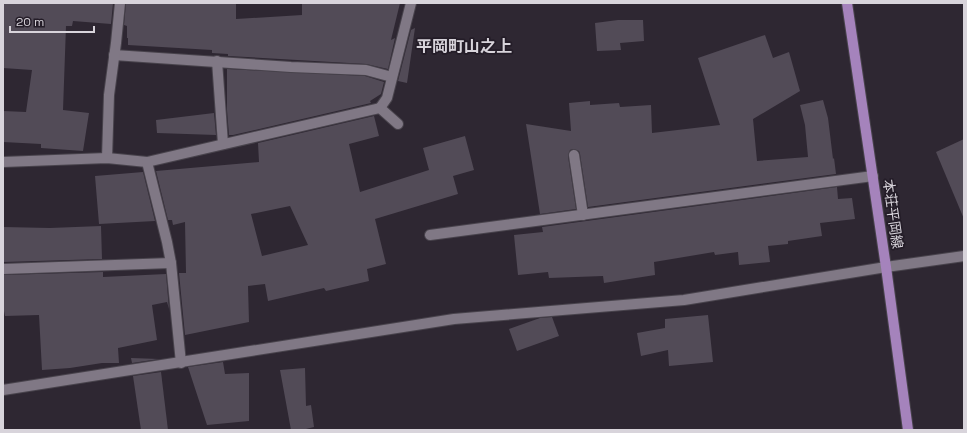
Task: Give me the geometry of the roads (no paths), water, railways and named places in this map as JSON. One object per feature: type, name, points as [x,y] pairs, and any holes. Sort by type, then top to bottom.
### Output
[{"type":"main road","name":"本荘平岡線","points":[[847,3],[873,176],[908,430]]},
{"type":"street","points":[[107,158],[109,95],[120,3]]},
{"type":"street","points":[[3,162],[107,158],[147,162],[380,108],[387,98],[411,3]]},
{"type":"street","points":[[114,55],[291,67],[366,70],[392,77]]},
{"type":"street","points":[[217,61],[223,144]]},
{"type":"street","points":[[380,108],[398,124]]},
{"type":"street","points":[[574,155],[583,215]]},
{"type":"street","points":[[147,162],[171,263],[181,363]]},
{"type":"street","points":[[430,236],[873,176]]},
{"type":"street","points":[[3,390],[454,319],[684,300],[886,267],[964,256]]},
{"type":"street","points":[[3,269],[171,263]]},
{"type":"district","name":"平岡町山之上","points":[[464,46]]}]
